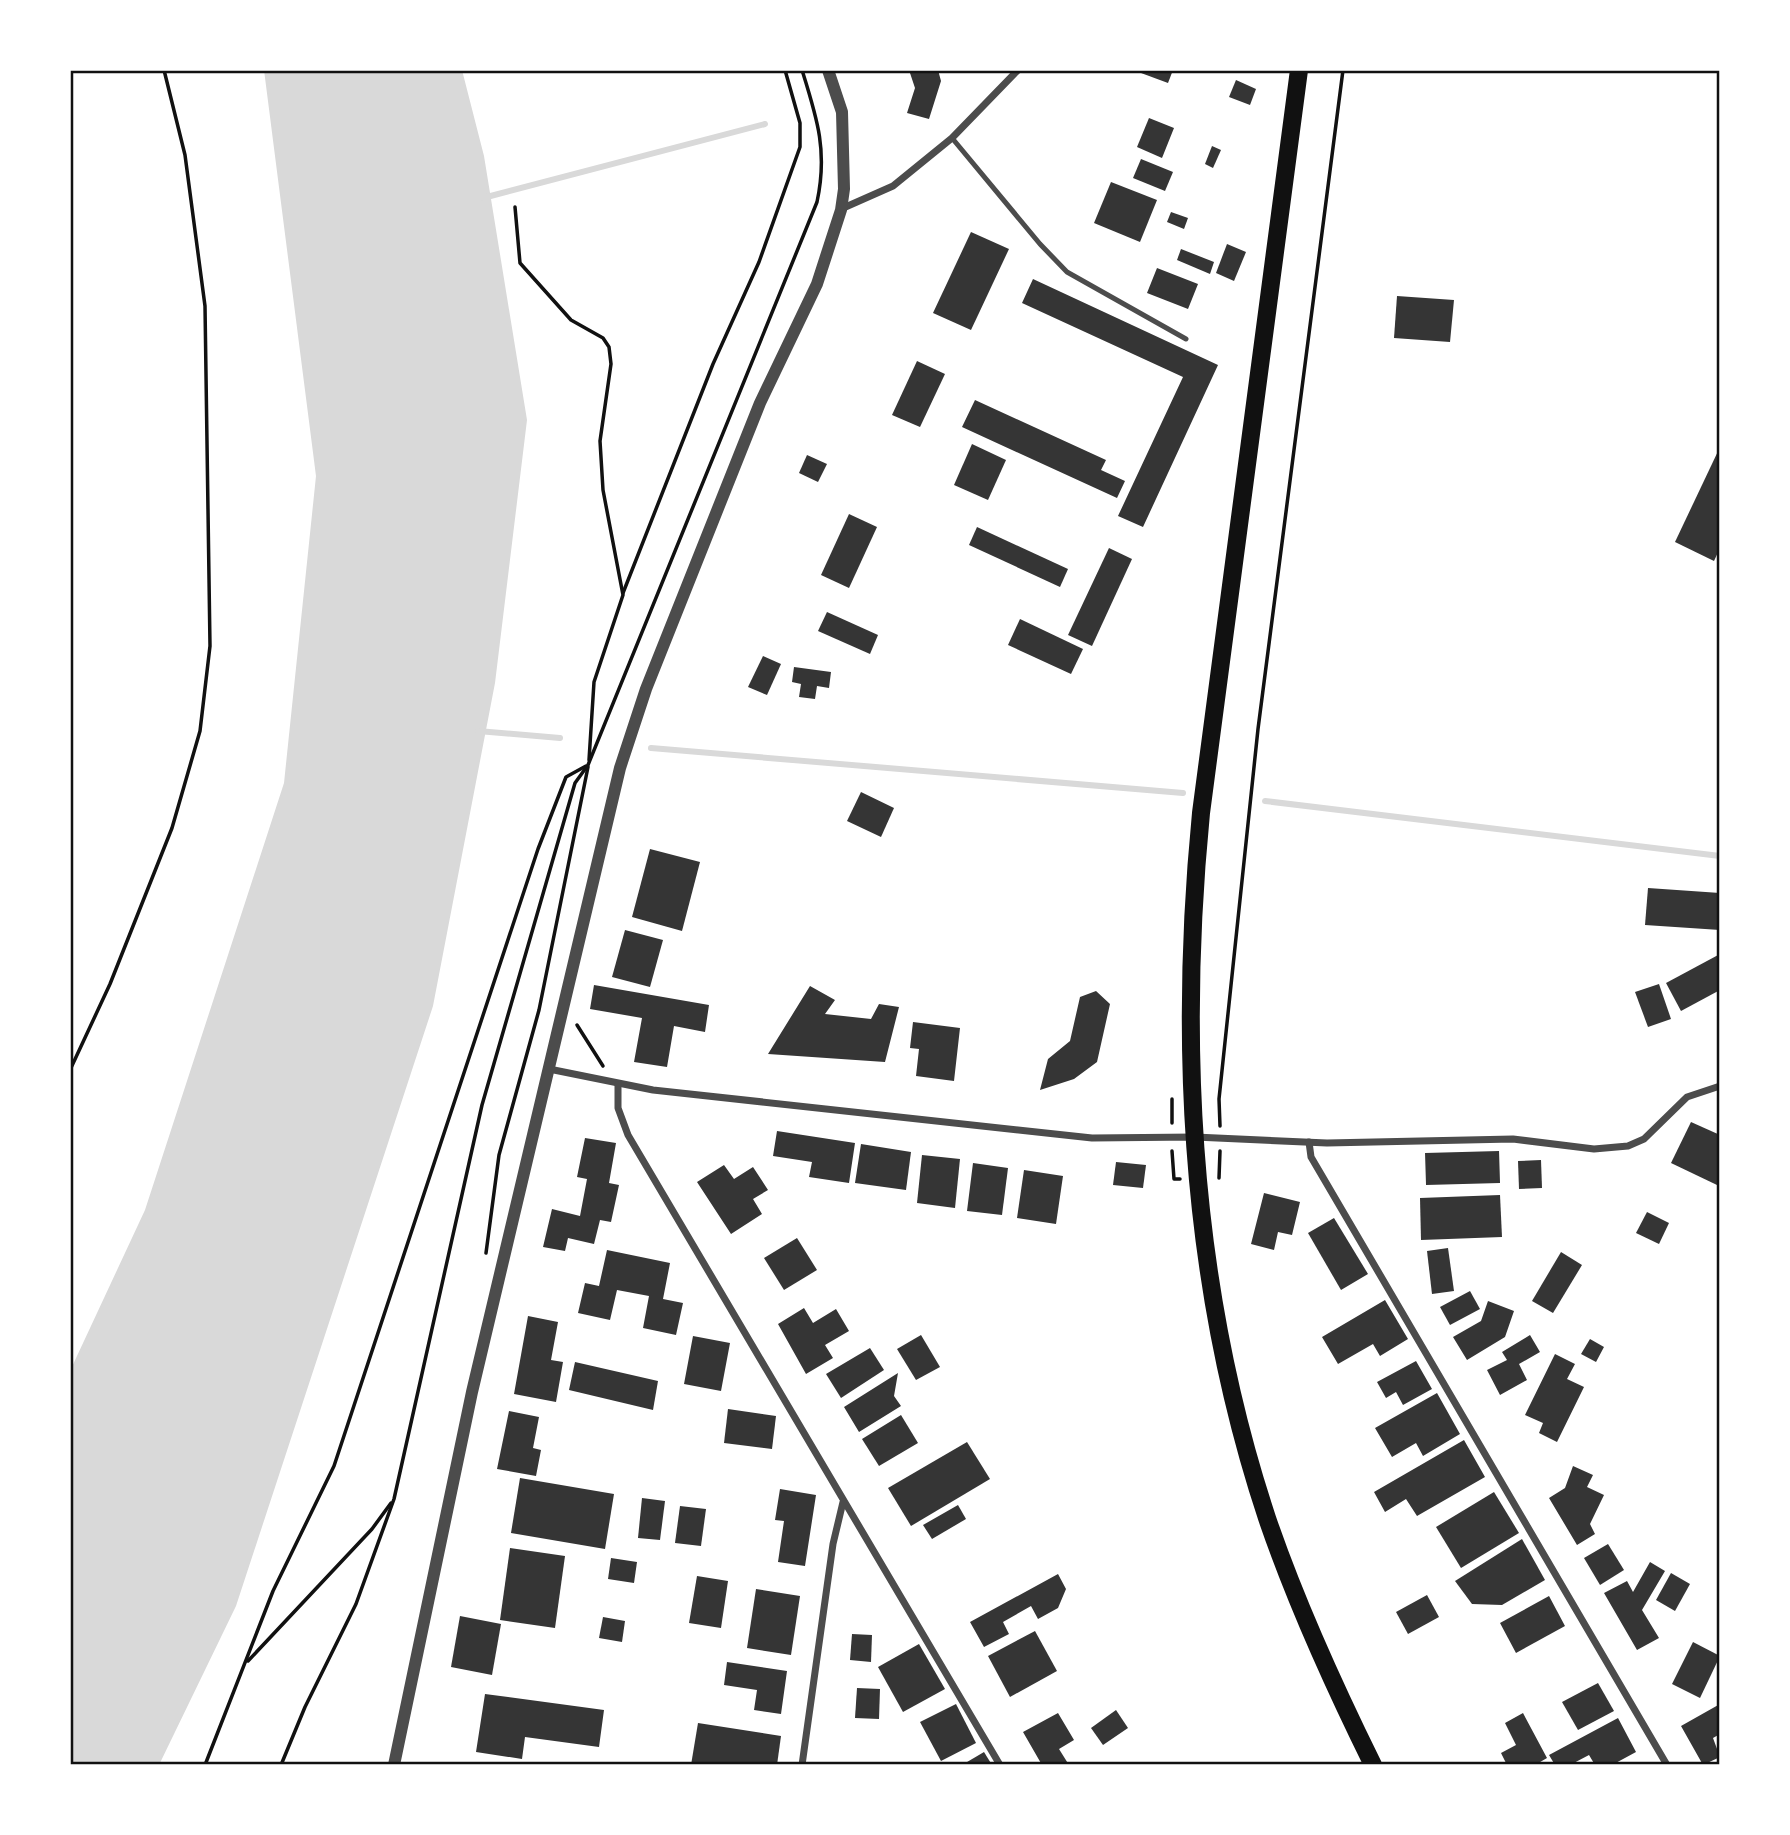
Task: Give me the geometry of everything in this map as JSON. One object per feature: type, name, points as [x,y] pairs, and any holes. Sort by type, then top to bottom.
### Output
[{"type":"main road","points":[[1299,70],[1197,850],[1194,887],[1195,1137],[1210,1289],[1252,1466],[1267,1518],[1318,1651],[1373,1765]]},
{"type":"street","points":[[394,1765],[472,1392],[550,1069],[611,799],[646,689],[760,403],[817,284],[841,209],[844,189],[842,112],[828,70]]},
{"type":"street","points":[[841,209],[893,186],[952,138],[1018,70]]},
{"type":"street","points":[[550,1069],[615,1084],[1093,1138],[1221,1137],[1309,1142],[1513,1139],[1594,1149],[1628,1146],[1644,1139],[1687,1097],[1720,1086]]},
{"type":"street","points":[[615,1084],[618,1108],[628,1135],[1000,1765]]},
{"type":"street","points":[[1309,1142],[1311,1157],[1667,1765]]},
{"type":"street","points":[[802,1765],[833,1544],[843,1502]]},
{"type":"lane","points":[[952,138],[1067,272],[1186,339]]},
{"type":"path","points":[[70,1070],[110,984],[172,828],[200,731],[210,646],[205,306],[185,155],[164,70]]},
{"type":"path","points":[[483,1265],[499,1155],[539,1010],[588,765],[594,682],[622,595],[713,364],[759,262],[800,148],[800,124],[785,70]]},
{"type":"path","points":[[281,1765],[305,1707],[356,1604],[394,1499],[482,1105],[575,783],[588,765],[817,202],[822,163],[821,135],[802,70]]},
{"type":"path","points":[[1221,1137],[1219,1099],[1258,729],[1343,70]]},
{"type":"path","points":[[515,207],[520,263],[571,320],[603,338],[609,347],[611,364],[600,441],[603,490],[622,595]]},
{"type":"path","points":[[205,1765],[273,1591],[334,1466],[552,813],[566,777],[588,765]]},
{"type":"path","points":[[561,1015],[575,1021],[615,1084]]},
{"type":"path","points":[[247,1662],[372,1529],[394,1499]]},
{"type":"shaded area","points":[[264,70],[462,70],[484,156],[527,420],[495,683],[433,1006],[236,1606],[159,1765],[70,1765],[70,1371],[145,1210],[284,783],[316,476]]},
{"type":"building","points":[[909,70],[938,70],[941,81],[929,119],[907,113],[915,88]]},
{"type":"building","points":[[1142,70],[1173,70],[1168,83],[1141,73]]},
{"type":"building","points":[[1236,80],[1256,89],[1250,105],[1229,97]]},
{"type":"building","points":[[1149,118],[1174,128],[1162,158],[1137,147]]},
{"type":"building","points":[[1212,146],[1221,150],[1213,168],[1205,164]]},
{"type":"building","points":[[1141,159],[1173,172],[1165,191],[1133,178]]},
{"type":"building","points":[[1111,182],[1157,200],[1140,242],[1094,223]]},
{"type":"building","points":[[1171,212],[1188,218],[1184,229],[1167,222]]},
{"type":"building","points":[[971,232],[1009,249],[971,330],[933,313]]},
{"type":"building","points":[[1227,244],[1246,252],[1234,281],[1216,273]]},
{"type":"building","points":[[1181,249],[1214,262],[1210,274],[1177,260]]},
{"type":"building","points":[[1157,268],[1198,284],[1188,309],[1147,293]]},
{"type":"building","points":[[1033,279],[1218,365],[1143,527],[1118,516],[1183,377],[1022,303]]},
{"type":"building","points":[[1397,296],[1454,300],[1450,342],[1394,338]]},
{"type":"building","points":[[917,361],[945,374],[920,427],[892,415]]},
{"type":"building","points":[[975,400],[1106,460],[1101,470],[1125,481],[1117,498],[962,427]]},
{"type":"building","points":[[972,444],[1006,460],[988,500],[954,485]]},
{"type":"building","points":[[1720,447],[1720,548],[1714,561],[1675,542]]},
{"type":"building","points":[[807,455],[827,464],[818,482],[799,473]]},
{"type":"building","points":[[849,514],[877,527],[849,588],[821,575]]},
{"type":"building","points":[[977,527],[1068,569],[1060,587],[969,545]]},
{"type":"building","points":[[1109,548],[1132,559],[1092,646],[1068,635]]},
{"type":"building","points":[[827,612],[878,635],[870,654],[818,631]]},
{"type":"building","points":[[1020,619],[1083,649],[1071,674],[1008,645]]},
{"type":"building","points":[[763,656],[781,664],[767,695],[748,687]]},
{"type":"building","points":[[794,667],[831,672],[829,688],[817,686],[815,699],[799,697],[801,684],[792,682]]},
{"type":"building","points":[[861,792],[894,808],[881,837],[847,821]]},
{"type":"building","points":[[650,849],[700,862],[682,931],[632,917]]},
{"type":"building","points":[[1648,888],[1720,893],[1720,930],[1645,925]]},
{"type":"building","points":[[625,930],[663,940],[650,987],[612,977]]},
{"type":"building","points":[[1720,954],[1720,990],[1681,1011],[1666,983]]},
{"type":"building","points":[[1659,984],[1671,1019],[1648,1027],[1635,992]]},
{"type":"building","points":[[594,985],[709,1005],[705,1032],[674,1026],[667,1067],[634,1062],[642,1018],[590,1009]]},
{"type":"building","points":[[810,986],[835,1000],[825,1014],[871,1019],[879,1004],[899,1007],[885,1062],[768,1054]]},
{"type":"building","points":[[1096,991],[1110,1004],[1097,1062],[1074,1079],[1040,1090],[1048,1059],[1070,1041],[1080,997]]},
{"type":"building","points":[[913,1022],[960,1028],[954,1081],[916,1076],[919,1049],[910,1048]]},
{"type":"building","points":[[1691,1122],[1720,1135],[1720,1178],[1717,1185],[1671,1163]]},
{"type":"building","points":[[777,1131],[855,1143],[849,1183],[809,1177],[812,1162],[773,1156]]},
{"type":"building","points":[[585,1138],[616,1143],[609,1183],[619,1185],[611,1222],[600,1220],[594,1244],[568,1238],[565,1251],[543,1247],[552,1209],[580,1216],[587,1179],[577,1177]]},
{"type":"building","points":[[861,1144],[911,1152],[906,1190],[855,1183]]},
{"type":"building","points":[[1499,1151],[1500,1183],[1426,1185],[1425,1153]]},
{"type":"building","points":[[922,1155],[960,1159],[955,1208],[917,1203]]},
{"type":"building","points":[[1541,1160],[1542,1188],[1519,1189],[1518,1161]]},
{"type":"building","points":[[1116,1162],[1146,1165],[1143,1188],[1113,1185]]},
{"type":"building","points":[[973,1163],[1008,1168],[1002,1215],[967,1211]]},
{"type":"building","points":[[724,1165],[734,1179],[753,1167],[768,1190],[753,1199],[762,1214],[731,1234],[697,1182]]},
{"type":"building","points":[[1024,1170],[1063,1176],[1056,1224],[1017,1218]]},
{"type":"building","points":[[1264,1193],[1300,1202],[1292,1235],[1278,1232],[1274,1250],[1251,1244]]},
{"type":"building","points":[[1500,1195],[1502,1237],[1421,1240],[1420,1198]]},
{"type":"building","points":[[1647,1212],[1669,1223],[1659,1244],[1636,1233]]},
{"type":"building","points":[[1334,1218],[1368,1274],[1341,1290],[1308,1233]]},
{"type":"building","points":[[797,1238],[817,1270],[784,1290],[764,1258]]},
{"type":"building","points":[[1448,1248],[1454,1291],[1432,1294],[1427,1251]]},
{"type":"building","points":[[607,1250],[670,1263],[663,1299],[683,1303],[676,1335],[643,1328],[649,1296],[617,1290],[610,1320],[578,1313],[585,1283],[599,1286]]},
{"type":"building","points":[[1561,1252],[1582,1265],[1553,1313],[1532,1301]]},
{"type":"building","points":[[1470,1291],[1480,1309],[1450,1325],[1440,1307]]},
{"type":"building","points":[[1385,1300],[1408,1339],[1380,1356],[1373,1344],[1338,1364],[1322,1337]]},
{"type":"building","points":[[1488,1301],[1514,1311],[1505,1337],[1467,1360],[1453,1337],[1481,1321]]},
{"type":"building","points":[[804,1308],[813,1323],[836,1309],[849,1331],[825,1345],[833,1358],[806,1374],[778,1324]]},
{"type":"building","points":[[528,1316],[558,1322],[551,1360],[563,1362],[556,1402],[514,1394]]},
{"type":"building","points":[[921,1335],[940,1367],[916,1380],[897,1349]]},
{"type":"building","points":[[1530,1335],[1540,1352],[1519,1364],[1527,1380],[1500,1395],[1487,1370],[1507,1360],[1502,1352]]},
{"type":"building","points":[[693,1336],[730,1343],[721,1391],[684,1384]]},
{"type":"building","points":[[1590,1339],[1604,1347],[1596,1362],[1581,1354]]},
{"type":"building","points":[[870,1348],[884,1370],[841,1398],[826,1374]]},
{"type":"building","points":[[1555,1354],[1575,1364],[1567,1379],[1584,1387],[1557,1442],[1539,1433],[1543,1423],[1525,1415]]},
{"type":"building","points":[[1416,1361],[1432,1389],[1403,1405],[1396,1392],[1386,1398],[1377,1382]]},
{"type":"building","points":[[575,1362],[658,1381],[653,1410],[569,1390]]},
{"type":"building","points":[[898,1373],[894,1396],[901,1406],[859,1432],[844,1407]]},
{"type":"building","points":[[1437,1393],[1460,1434],[1423,1456],[1416,1443],[1392,1457],[1375,1428]]},
{"type":"building","points":[[728,1409],[776,1416],[772,1449],[724,1443]]},
{"type":"building","points":[[509,1411],[539,1417],[533,1448],[541,1450],[536,1476],[497,1469]]},
{"type":"building","points":[[901,1415],[918,1443],[879,1466],[862,1439]]},
{"type":"building","points":[[1464,1440],[1485,1477],[1417,1516],[1406,1499],[1385,1512],[1374,1492]]},
{"type":"building","points":[[967,1442],[990,1479],[911,1526],[888,1488]]},
{"type":"building","points":[[1573,1466],[1593,1475],[1587,1487],[1604,1495],[1590,1524],[1595,1534],[1577,1545],[1549,1498],[1565,1488]]},
{"type":"building","points":[[520,1478],[614,1494],[605,1549],[511,1533]]},
{"type":"building","points":[[780,1489],[816,1495],[805,1566],[778,1562],[784,1521],[775,1520]]},
{"type":"building","points":[[1494,1492],[1519,1533],[1461,1568],[1436,1527]]},
{"type":"building","points":[[642,1498],[665,1501],[660,1540],[638,1538]]},
{"type":"building","points":[[958,1505],[966,1519],[932,1539],[923,1525]]},
{"type":"building","points":[[680,1506],[706,1509],[701,1546],[675,1543]]},
{"type":"building","points":[[1522,1539],[1545,1580],[1502,1605],[1472,1604],[1455,1581]]},
{"type":"building","points":[[1608,1544],[1624,1570],[1600,1585],[1584,1558]]},
{"type":"building","points":[[510,1548],[565,1556],[555,1628],[500,1620]]},
{"type":"building","points":[[611,1558],[637,1562],[634,1583],[608,1579]]},
{"type":"building","points":[[1650,1562],[1665,1571],[1642,1610],[1659,1638],[1637,1650],[1604,1593],[1627,1581],[1633,1592]]},
{"type":"building","points":[[1671,1573],[1690,1584],[1675,1611],[1656,1600]]},
{"type":"building","points":[[1058,1574],[1066,1589],[1058,1608],[1038,1619],[1031,1606],[1003,1622],[1009,1634],[984,1647],[970,1622]]},
{"type":"building","points":[[697,1576],[728,1581],[721,1628],[689,1623]]},
{"type":"building","points":[[756,1589],[800,1596],[791,1655],[747,1648]]},
{"type":"building","points":[[1427,1595],[1439,1617],[1408,1634],[1396,1612]]},
{"type":"building","points":[[1549,1596],[1565,1626],[1516,1653],[1500,1623]]},
{"type":"building","points":[[460,1616],[501,1624],[492,1675],[451,1667]]},
{"type":"building","points":[[603,1617],[625,1621],[622,1642],[599,1638]]},
{"type":"building","points":[[1035,1631],[1057,1671],[1010,1697],[988,1656]]},
{"type":"building","points":[[852,1634],[872,1635],[871,1662],[850,1660]]},
{"type":"building","points":[[1693,1642],[1720,1656],[1700,1698],[1672,1684]]},
{"type":"building","points":[[919,1644],[945,1689],[903,1712],[878,1667]]},
{"type":"building","points":[[727,1662],[787,1671],[781,1714],[754,1710],[757,1690],[724,1685]]},
{"type":"building","points":[[1598,1683],[1614,1711],[1578,1730],[1562,1702]]},
{"type":"building","points":[[857,1688],[880,1689],[879,1719],[855,1718]]},
{"type":"building","points":[[485,1694],[604,1710],[599,1747],[525,1737],[522,1759],[476,1752]]},
{"type":"building","points":[[956,1704],[976,1743],[941,1761],[920,1722]]},
{"type":"building","points":[[1720,1704],[1720,1734],[1713,1738],[1720,1757],[1703,1765],[1681,1726]]},
{"type":"building","points":[[1116,1710],[1128,1728],[1103,1745],[1091,1728]]},
{"type":"building","points":[[1058,1713],[1074,1740],[1059,1749],[1069,1765],[1042,1765],[1023,1732]]},
{"type":"building","points":[[1523,1713],[1547,1758],[1535,1765],[1507,1765],[1501,1753],[1516,1745],[1505,1723]]},
{"type":"building","points":[[1618,1718],[1636,1752],[1612,1765],[1595,1765],[1589,1755],[1570,1765],[1555,1765],[1549,1755]]},
{"type":"building","points":[[698,1723],[781,1736],[777,1765],[691,1765]]},
{"type":"building","points":[[984,1752],[992,1765],[962,1765]]},
{"type":"waterway","points":[[483,198],[765,124]]},
{"type":"waterway","points":[[478,731],[560,738]]},
{"type":"waterway","points":[[651,748],[1183,793]]},
{"type":"waterway","points":[[1265,801],[1720,856]]}]
